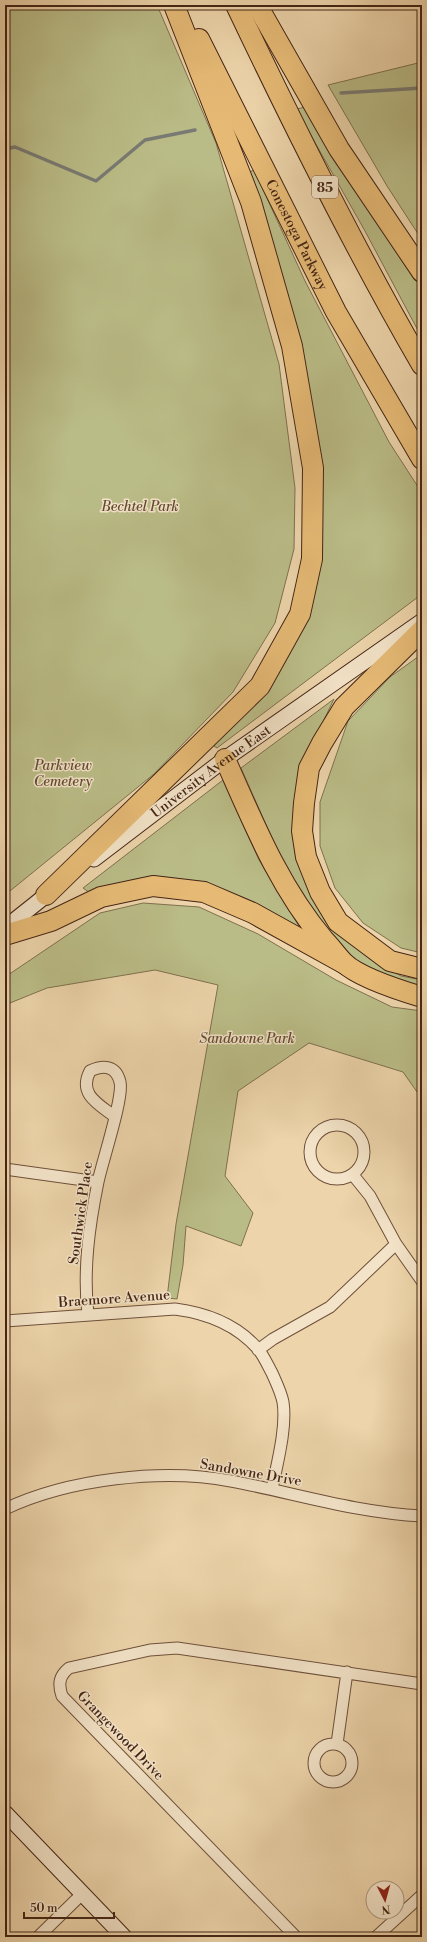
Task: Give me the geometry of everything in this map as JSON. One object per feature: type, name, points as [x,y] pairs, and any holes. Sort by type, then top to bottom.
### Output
[{"type":"highway","points":[[46,895],[260,686],[300,614],[312,559],[313,468],[292,346],[251,202],[174,5]]},
{"type":"highway","name":"Conestoga Parkway","points":[[182,5],[336,312],[422,459]]},
{"type":"highway","name":"85","points":[[236,5],[296,131],[388,307],[422,365]]},
{"type":"highway","points":[[257,5],[339,149],[422,272]]},
{"type":"highway","points":[[422,630],[344,707],[322,743],[310,768],[304,803],[302,831],[306,857],[320,892],[338,922],[390,961],[422,969]]},
{"type":"highway","points":[[225,759],[261,842],[292,897],[313,927],[345,964]]},
{"type":"highway","points":[[5,935],[50,921],[101,897],[153,886],[204,892],[253,913],[345,964],[399,990],[422,997]]},
{"type":"main road","name":"University Avenue East","points":[[5,928],[225,759],[422,621]]},
{"type":"main road","points":[[5,1813],[124,1937]]},
{"type":"street","name":"Southwick Place","points":[[88,1315],[86,1296],[87,1251],[98,1182],[114,1116]]},
{"type":"street","points":[[335,1125],[348,1127],[361,1138],[364,1147],[364,1156],[362,1164],[353,1175],[345,1179],[335,1180],[318,1172],[311,1162],[310,1149],[312,1140],[319,1131],[335,1125]]},
{"type":"street","points":[[5,1169],[98,1182]]},
{"type":"street","points":[[353,1175],[370,1196],[396,1244],[422,1281]]},
{"type":"street","points":[[258,1350],[273,1339],[330,1307],[396,1244]]},
{"type":"street","name":"Braemore Avenue","points":[[5,1321],[159,1309],[192,1311],[214,1318],[238,1331],[258,1350],[275,1379],[283,1402],[283,1434],[272,1489]]},
{"type":"street","name":"Sandowne Drive","points":[[5,1509],[24,1500],[78,1485],[144,1476],[179,1475],[229,1480],[360,1509],[422,1516]]},
{"type":"street","name":"Grangewood Drive","points":[[296,1937],[62,1696],[59,1685],[62,1674],[69,1668],[163,1648],[177,1648],[422,1684]]},
{"type":"street","points":[[337,1744],[347,1672]]},
{"type":"street","points":[[38,1937],[82,1894]]},
{"type":"street","points":[[376,1937],[422,1895]]},
{"type":"green space","name":"Bechtel Park","points":[[5,5],[157,5],[216,143],[279,364],[295,488],[294,549],[275,623],[233,692],[154,774],[5,895]]},
{"type":"green space","points":[[422,62],[422,240],[387,186],[328,85]]},
{"type":"green space","points":[[306,107],[385,231],[422,283],[422,338],[365,231],[296,109]]},
{"type":"green space","points":[[254,170],[305,281],[389,442],[422,493],[422,594],[217,748],[211,744],[277,675],[319,481],[247,173]]},
{"type":"green space","points":[[422,654],[422,953],[401,948],[363,923],[335,888],[320,846],[320,802],[348,721],[390,677]]},
{"type":"green space","points":[[334,699],[319,730],[296,842],[367,956],[401,976],[422,980],[422,989],[354,963],[318,926],[289,877],[241,768]]},
{"type":"green space","points":[[223,780],[259,860],[300,928],[199,883],[90,893],[83,888]]},
{"type":"green space","name":"Sandowne Park","points":[[143,903],[199,907],[258,934],[336,980],[392,1007],[422,1011],[422,1099],[403,1072],[309,1043],[238,1091],[225,1176],[253,1213],[241,1246],[186,1226],[183,1265],[177,1299],[167,1298],[176,1224],[218,985],[155,970],[47,988],[5,1005],[5,977],[100,913]]},
{"type":"waterway","points":[[341,93],[422,88]]},
{"type":"waterway","points":[[5,149],[15,147],[96,181],[145,140],[195,130]]},
{"type":"park label","name":"Parkview Cemetery","points":[[63,774]]}]
